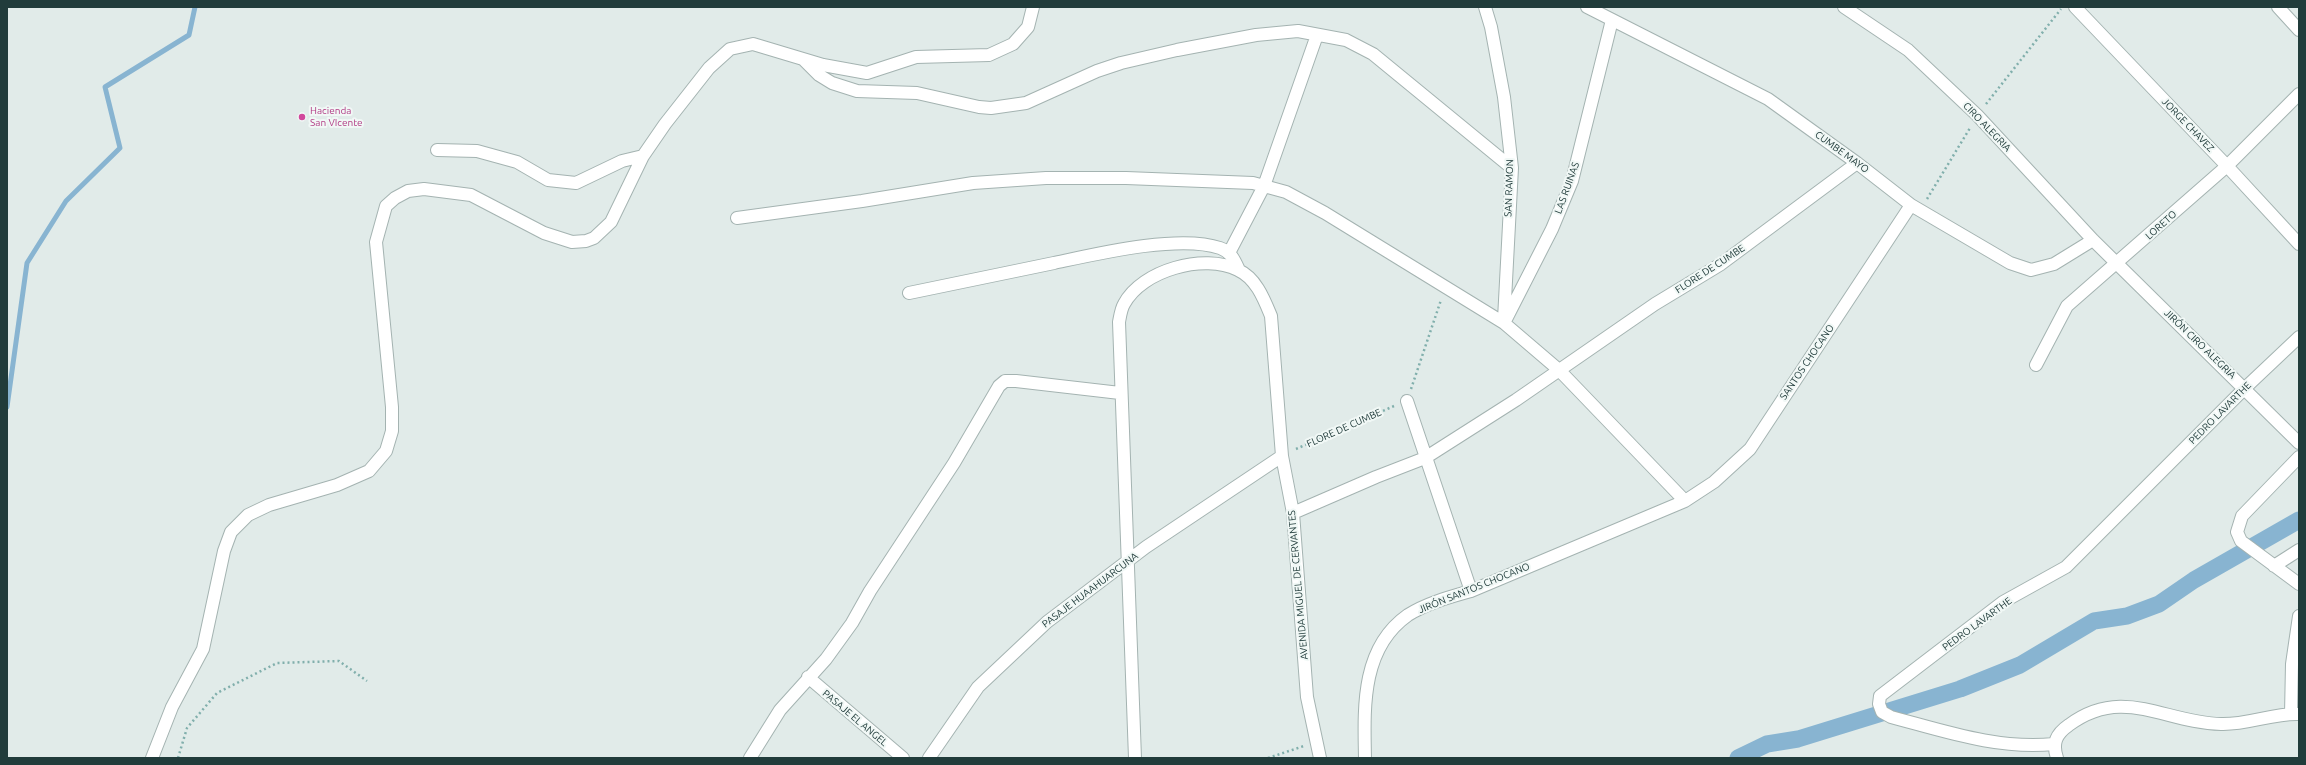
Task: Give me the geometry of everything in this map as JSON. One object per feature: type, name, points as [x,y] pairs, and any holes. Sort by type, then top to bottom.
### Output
[{"type":"street","points":[[152,758],[172,707],[203,650],[224,551],[231,532],[248,515],[269,505],[337,485],[369,471],[386,451],[392,431],[392,407],[376,242],[386,206],[395,198],[408,191],[424,188],[471,195],[544,233],[562,240],[579,243],[594,238],[611,222],[643,156],[690,91],[709,68],[730,49],[753,44],[823,65],[867,73],[916,57],[989,56],[1013,44],[1028,27],[1033,7]]},
{"type":"street","name":"SAN RAMON","points":[[1485,7],[1491,27],[1504,97],[1512,168],[1504,324]]},
{"type":"street","name":"CUMBE MAYO","points":[[1587,7],[1768,99],[1857,163],[1911,205],[2010,263],[2032,270],[2054,264],[2093,240]]},
{"type":"street","name":"CIRO ALEGRIA","points":[[1844,7],[1908,50],[1977,115],[2117,264]]},
{"type":"street","name":"JORGE CHAVEZ","points":[[2075,7],[2227,166],[2299,244]]},
{"type":"street","points":[[2278,7],[2299,30]]},
{"type":"street","name":"LAS RUINAS","points":[[1504,324],[1552,229],[1572,181],[1612,20]]},
{"type":"street","points":[[802,58],[819,75],[832,83],[857,91],[918,93],[980,107],[991,108],[1026,103],[1097,71],[1177,50],[1277,32],[1298,32],[1318,35],[1346,40],[1373,54],[1512,168]]},
{"type":"street","points":[[1229,253],[1264,186],[1318,35]]},
{"type":"street","name":"LORETO","points":[[2036,365],[2067,306],[2117,264],[2227,166],[2299,94]]},
{"type":"street","points":[[437,150],[478,151],[517,162],[548,180],[576,183],[622,161],[643,156]]},
{"type":"street","name":"FLORE DE CUMBE","points":[[1293,513],[1376,477],[1425,458],[1516,400],[1655,304],[1721,264],[1857,163]]},
{"type":"street","points":[[737,218],[862,201],[973,183],[1046,178],[1192,180],[1253,183],[1286,192],[1325,213],[1504,324],[1559,370],[1685,501]]},
{"type":"street","name":"SANTOS CHOCANO","points":[[1685,501],[1714,482],[1750,448],[1911,205]]},
{"type":"street","points":[[909,293],[1122,249],[1170,244],[1204,245],[1229,253],[1239,270]]},
{"type":"street","points":[[1135,758],[1120,393],[1119,322],[1124,304],[1137,289],[1153,276],[1177,267],[1198,264],[1212,264],[1239,270]]},
{"type":"street","name":"JIRÓN CIRO ALEGRIA","points":[[2117,264],[2245,388],[2299,443]]},
{"type":"street","name":"AVENIDA MIGUEL DE CERVANTES","points":[[1239,270],[1251,280],[1263,296],[1271,316],[1282,456],[1293,513],[1307,697],[1320,758]]},
{"type":"street","name":"PEDRO LAVARTHE","points":[[2054,744],[2033,746],[2010,745],[1891,716],[1882,712],[1879,704],[1880,696],[2003,602],[2066,567],[2245,388],[2299,337]]},
{"type":"street","points":[[750,758],[780,710],[808,677],[826,659],[852,623],[870,591],[954,463],[999,386],[1005,382],[1031,383],[1120,393]]},
{"type":"street","points":[[1407,401],[1471,591]]},
{"type":"street","name":"PASAJE HUAAHUARCUNA","points":[[929,758],[962,708],[978,687],[1047,622],[1128,563],[1146,547],[1282,456]]},
{"type":"street","points":[[2299,457],[2242,516],[2237,532],[2241,541],[2299,584]]},
{"type":"street","name":"JIRÓN SANTOS CHOCANO","points":[[1365,758],[1364,725],[1369,674],[1377,649],[1391,629],[1409,615],[1435,602],[1471,591],[1685,501]]},
{"type":"street","points":[[2274,566],[2299,550]]},
{"type":"street","points":[[2057,758],[2054,744],[2059,732],[2081,716],[2107,707],[2140,707],[2202,723],[2222,724],[2295,714],[2292,664],[2299,616]]},
{"type":"street","name":"PASAJE EL ANGEL","points":[[808,677],[903,758]]},
{"type":"path","points":[[1407,401],[1424,356],[1444,288]]},
{"type":"path","name":"FLORE DE CUMBE","points":[[1282,456],[1407,401]]},
{"type":"path","points":[[178,758],[187,728],[217,692],[277,663],[339,661],[367,682]]},
{"type":"path","points":[[1268,758],[1316,742]]},
{"type":"waterway","points":[[7,407],[27,263],[66,201],[120,148],[105,87],[189,35],[195,7]]},
{"type":"waterway","points":[[1738,758],[1767,744],[1798,739],[1960,689],[2020,665],[2094,621],[2127,616],[2159,604],[2194,580],[2299,520]]},
{"type":"place","name":"Hacienda San VIcente","points":[[302,117]]}]
